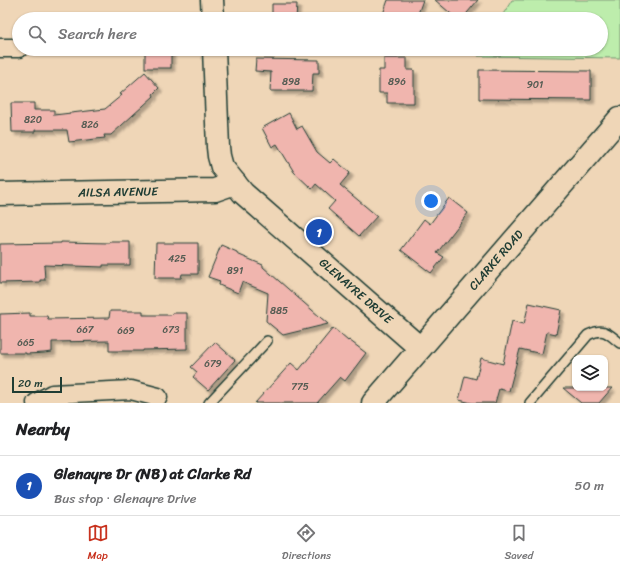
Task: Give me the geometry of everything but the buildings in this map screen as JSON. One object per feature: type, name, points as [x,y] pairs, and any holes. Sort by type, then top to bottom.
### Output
[{"type":"street","points":[[212,0],[213,12]]},
{"type":"street","points":[[0,48],[12,48]]},
{"type":"street","name":"GLENAYRE DRIVE","points":[[214,56],[219,156],[222,167],[243,193],[420,348]]},
{"type":"street","name":"CLARKE ROAD","points":[[373,403],[620,118]]},
{"type":"street","name":"AILSA AVENUE","points":[[0,194],[208,191],[236,183]]},
{"type":"street","points":[[36,403],[52,394],[130,390],[161,400]]},
{"type":"lane","points":[[530,403],[588,335],[600,331],[606,332],[620,343]]},
{"type":"lane","points":[[209,403],[267,340]]},
{"type":"green space","points":[[512,0],[620,0],[620,58],[478,56],[608,56],[608,12],[504,12]]},
{"type":"place","name":"Glenayre Dr (NB) at Clarke Rd","points":[[319,232]]}]
